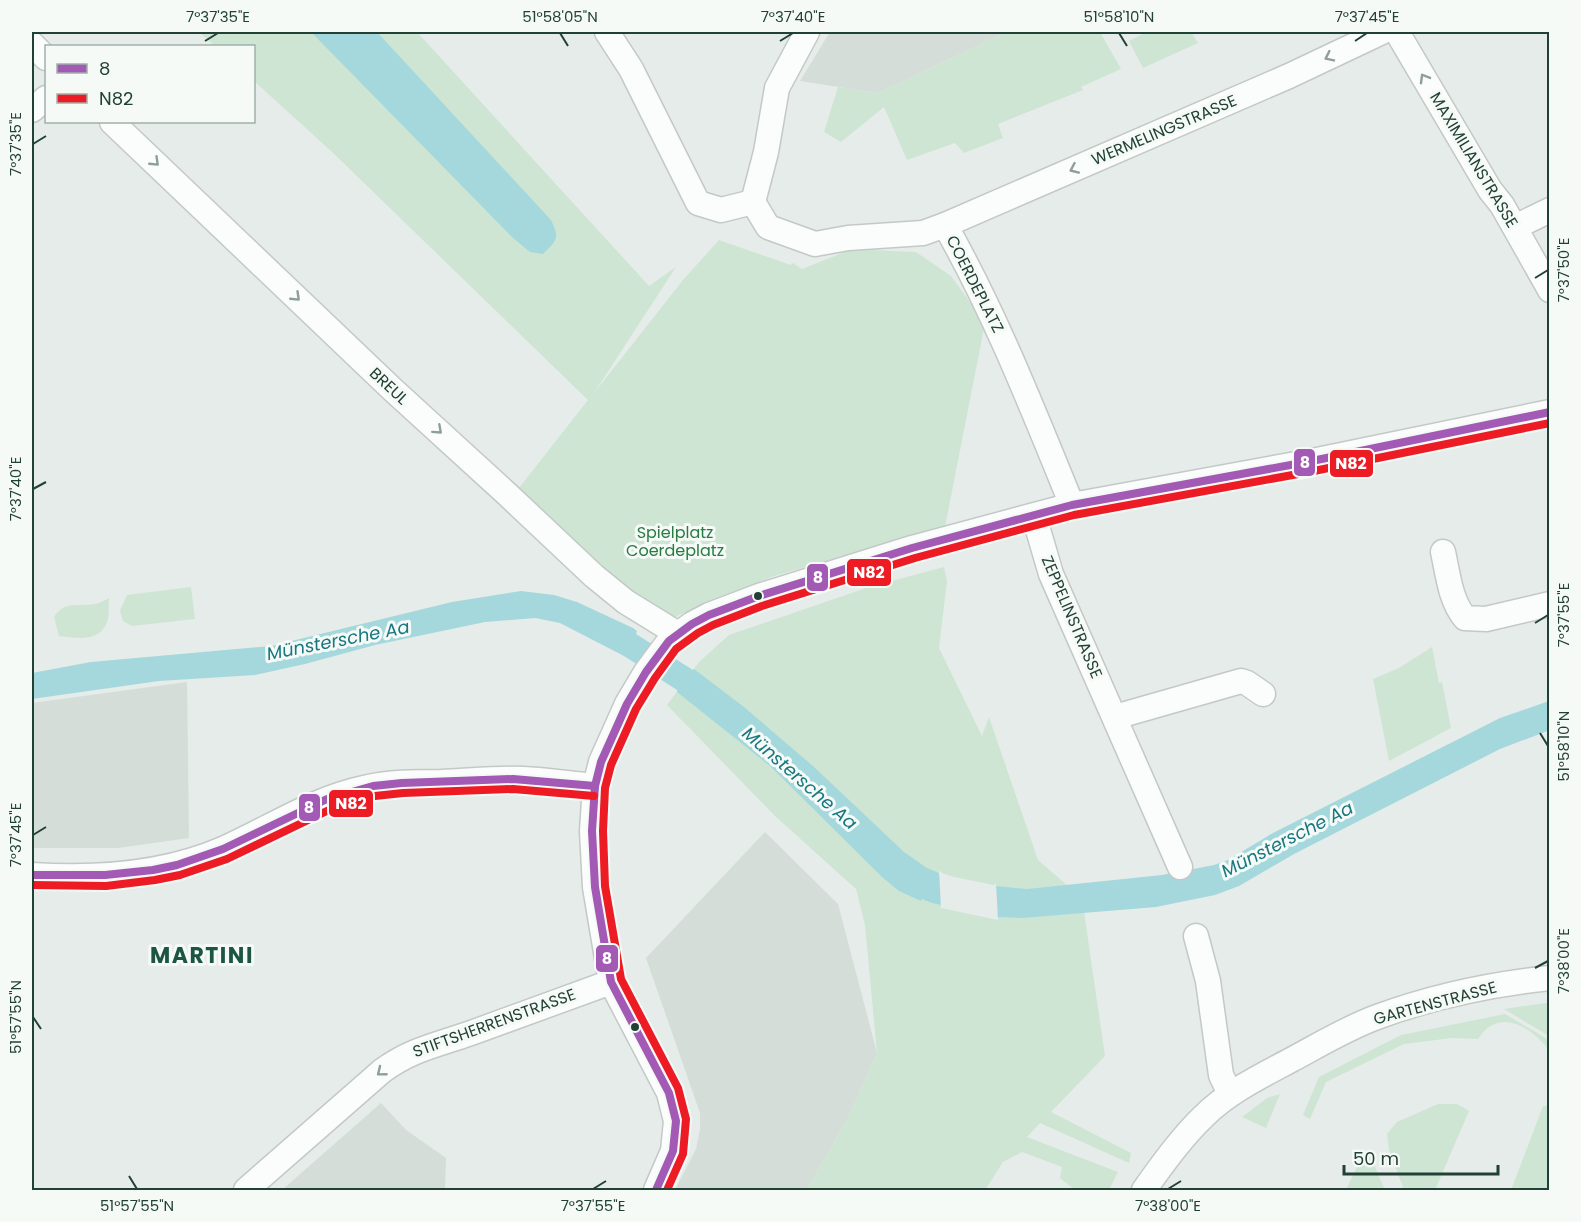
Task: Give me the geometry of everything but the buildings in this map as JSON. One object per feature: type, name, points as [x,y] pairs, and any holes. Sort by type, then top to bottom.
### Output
[{"type":"street","points":[[607,32],[631,69],[698,203],[721,210],[753,202],[766,152],[777,88],[807,32]]},
{"type":"street","name":"WERMELINGSTRASSE","points":[[945,225],[1279,80],[1382,32]]},
{"type":"street","name":"MAXIMILIANSTRASSE","points":[[1397,32],[1490,190],[1502,205],[1550,290]]},
{"type":"street","points":[[32,44],[45,57]]},
{"type":"street","points":[[32,110],[45,99]]},
{"type":"street","name":"BREUL","points":[[113,123],[392,389],[612,592],[670,641]]},
{"type":"street","name":"COERDEPLATZ","points":[[753,202],[768,227],[815,244],[848,238],[923,233],[945,225],[972,274],[1016,366],[1072,506]]},
{"type":"street","points":[[1515,227],[1550,210]]},
{"type":"street","points":[[656,1191],[673,1150],[676,1121],[669,1093],[611,982],[595,888],[592,831],[595,786],[601,762],[614,731],[646,672],[670,641],[692,624],[723,609],[781,588],[912,548],[1072,506],[1317,460],[1550,412]]},
{"type":"street","name":"ZEPPELINSTRASSE","points":[[1034,516],[1051,574],[1180,867]]},
{"type":"street","points":[[1443,552],[1454,600],[1465,618],[1486,619],[1550,604]]},
{"type":"street","points":[[1115,717],[1241,681],[1263,694]]},
{"type":"street","points":[[32,875],[69,877],[120,874],[170,867],[223,849],[283,818],[321,802],[365,788],[405,783],[522,779],[595,786]]},
{"type":"street","points":[[1196,936],[1208,981],[1221,1075],[1230,1094]]},
{"type":"street","name":"GARTENSTRASSE","points":[[1144,1191],[1165,1161],[1204,1116],[1230,1094],[1278,1066],[1375,1017],[1514,982],[1550,978]]},
{"type":"street","name":"STIFTSHERRENSTRASSE","points":[[246,1191],[382,1071],[403,1056],[425,1046],[457,1038],[611,982]]},
{"type":"shaded area","points":[[830,32],[1007,32],[878,93],[800,81]]},
{"type":"shaded area","points":[[187,682],[189,838],[118,848],[32,848],[32,703]]},
{"type":"shaded area","points":[[765,832],[838,904],[877,1053],[849,1116],[807,1190],[675,1190],[696,1149],[700,1113],[646,958]]},
{"type":"shaded area","points":[[381,1103],[406,1130],[446,1158],[445,1188],[442,1190],[282,1190]]},
{"type":"green space","name":"Spielplatz Coerdeplatz","points":[[199,32],[417,32],[649,286],[676,267],[594,393],[683,280],[719,240],[791,265],[793,263],[802,269],[852,249],[916,252],[951,276],[985,323],[945,527],[774,576],[662,622],[515,493],[588,400],[331,151],[255,82],[255,45],[214,45]]},
{"type":"green space","points":[[1007,32],[1100,32],[1121,69],[1081,87],[1083,90],[998,124],[1003,138],[964,153],[955,143],[907,160],[884,107],[841,142],[824,132],[838,87],[878,93]]},
{"type":"green space","points":[[1146,32],[1191,32],[1198,43],[1143,68],[1129,41]]},
{"type":"green space","points":[[944,567],[947,581],[939,648],[982,736],[989,717],[1038,860],[1082,898],[1105,1056],[1051,1112],[1131,1153],[1129,1163],[1040,1123],[1027,1137],[1118,1172],[1109,1190],[1075,1190],[1060,1178],[1062,1167],[1022,1152],[1003,1162],[985,1190],[807,1190],[849,1116],[877,1053],[865,925],[856,889],[775,816],[667,705],[699,662],[729,635],[866,588]]},
{"type":"green space","points":[[191,587],[195,619],[132,626],[123,621],[120,611],[127,595]]},
{"type":"green space","points":[[109,598],[108,620],[99,633],[87,638],[59,636],[54,617],[63,608],[72,605],[95,604]]},
{"type":"green space","points":[[1432,647],[1451,728],[1389,761],[1373,679],[1399,668]]},
{"type":"green space","points":[[1549,1004],[1549,1036],[1504,1009]]},
{"type":"green space","points":[[1505,1014],[1549,1040],[1549,1050],[1524,1028],[1505,1022],[1486,1029],[1478,1039],[1452,1038],[1404,1044],[1326,1082],[1310,1119],[1303,1115],[1319,1077],[1401,1035]]},
{"type":"green space","points":[[1280,1094],[1266,1128],[1242,1117],[1267,1098]]},
{"type":"green space","points":[[1438,1104],[1457,1104],[1469,1111],[1435,1190],[1404,1190],[1389,1150],[1387,1134],[1397,1122]]},
{"type":"green space","points":[[1543,1106],[1549,1106],[1549,1190],[1511,1190]]},
{"type":"green space","points":[[1367,1155],[1372,1160],[1385,1190],[1346,1190],[1361,1158]]},
{"type":"water","points":[[311,32],[377,32],[551,220],[556,231],[556,238],[543,254],[530,252],[513,238]]},
{"type":"water","name":"Münstersche Aa","points":[[521,591],[554,595],[577,602],[633,628],[637,631],[636,634],[694,669],[744,707],[813,766],[904,852],[927,868],[939,873],[939,876],[996,888],[996,886],[1027,889],[1162,875],[1214,865],[1228,860],[1273,833],[1500,718],[1549,701],[1550,730],[1500,749],[1294,854],[1239,886],[1215,895],[1156,907],[1022,918],[997,917],[922,899],[921,901],[899,891],[770,766],[677,690],[624,656],[560,623],[535,618],[485,622],[375,645],[255,675],[159,681],[32,699],[32,673],[91,662],[271,646],[452,602]]},
{"type":"pier","points":[[939,870],[954,877],[994,885],[996,883],[998,920],[941,908]]},
{"type":"transit line","name":"8","points":[[656,1190],[673,1151],[676,1121],[669,1093],[611,982],[595,887],[592,831],[595,786],[601,762],[627,704],[646,672],[669,641],[709,615],[759,596],[912,548],[1072,505],[1307,462],[1550,412]]},
{"type":"transit line","name":"N82","points":[[667,1190],[683,1154],[686,1119],[678,1088],[621,979],[605,886],[603,831],[605,788],[611,765],[636,709],[676,649],[713,625],[762,606],[915,558],[1074,515],[1309,472],[1550,423]]},
{"type":"transit line","name":"8","points":[[32,875],[105,875],[177,865],[223,849],[327,799],[373,786],[513,779],[595,786]]},
{"type":"transit line","name":"N82","points":[[32,885],[106,886],[180,875],[227,859],[331,809],[375,796],[513,789],[594,796]]},
{"type":"district","name":"MARTINI","points":[[202,955]]}]
